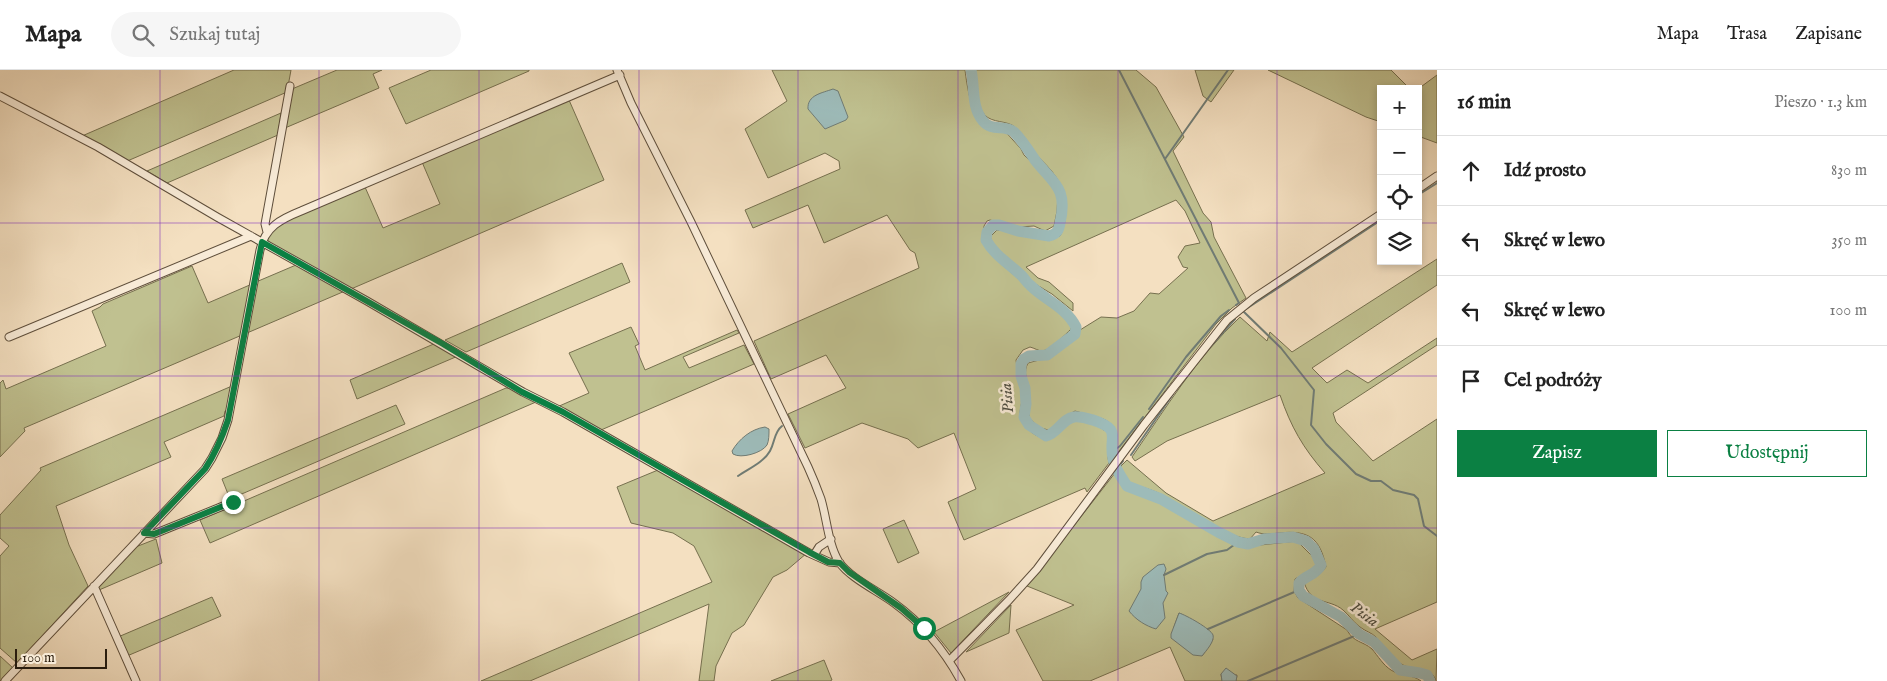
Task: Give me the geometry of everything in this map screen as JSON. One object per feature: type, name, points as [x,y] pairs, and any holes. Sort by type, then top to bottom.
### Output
[{"type":"street","points":[[5,681],[205,469],[212,458],[228,420],[262,242],[267,232],[278,222],[301,211],[619,72],[631,103],[691,222],[808,467],[821,499],[831,540],[840,563],[849,572],[909,614],[932,636],[950,660],[961,681]]},
{"type":"street","points":[[267,232],[265,224],[290,86]]},
{"type":"street","points":[[0,96],[98,147],[443,344],[522,392],[563,412],[814,555],[828,562],[840,563]]},
{"type":"street","points":[[1422,186],[1437,176]]},
{"type":"street","points":[[950,660],[1031,575],[1227,320],[1248,303],[1377,217]]},
{"type":"street","points":[[9,337],[251,236]]},
{"type":"street","points":[[144,533],[154,534],[233,502]]},
{"type":"street","points":[[814,555],[819,547],[831,540]]},
{"type":"street","points":[[94,586],[136,681]]},
{"type":"green space","points":[[234,70],[291,70],[287,92],[125,162],[82,136]]},
{"type":"green space","points":[[337,70],[382,70],[373,74],[379,88],[285,128],[292,89]]},
{"type":"green space","points":[[431,70],[529,71],[406,124],[389,88]]},
{"type":"green space","points":[[772,70],[965,70],[971,103],[982,125],[992,131],[1004,130],[1024,155],[1055,185],[1058,195],[1054,226],[1045,231],[1034,226],[1018,227],[990,220],[984,226],[983,243],[999,262],[1043,300],[1065,315],[1072,324],[1071,329],[1049,348],[1042,351],[1030,347],[1023,350],[1016,360],[1022,397],[1020,414],[1027,428],[1040,437],[1050,438],[1057,434],[1067,423],[1074,420],[1083,420],[1093,424],[1109,434],[1109,463],[1087,492],[1085,488],[964,540],[948,502],[976,489],[954,433],[918,448],[908,439],[862,423],[805,448],[788,414],[846,388],[826,355],[771,379],[754,341],[919,268],[915,253],[910,250],[887,215],[824,243],[808,205],[753,228],[745,210],[840,169],[839,161],[825,153],[768,178],[745,129],[787,101]]},
{"type":"green space","points":[[974,70],[1136,70],[1156,87],[1184,137],[1173,151],[1203,213],[1211,222],[1214,237],[1246,298],[1232,308],[1216,324],[1116,455],[1115,433],[1109,422],[1103,419],[1075,411],[1064,417],[1050,430],[1041,428],[1033,422],[1029,417],[1026,373],[1028,363],[1050,357],[1077,338],[1080,330],[1101,317],[1117,318],[1134,311],[1150,293],[1159,294],[1188,268],[1183,267],[1178,257],[1185,246],[1200,243],[1185,211],[1176,200],[1026,267],[1038,278],[1049,282],[1073,303],[1073,311],[1052,294],[1032,282],[1003,255],[993,244],[990,237],[997,230],[1044,238],[1060,236],[1066,214],[1063,191],[1054,174],[1019,131],[1008,123],[988,118],[982,111],[978,101]]},
{"type":"green space","points":[[1195,70],[1234,70],[1211,102],[1203,96]]},
{"type":"green space","points":[[1268,70],[1391,70],[1406,85],[1377,85],[1377,121]]},
{"type":"green space","points":[[1437,75],[1437,143],[1422,137],[1422,86]]},
{"type":"green space","points":[[569,100],[604,180],[351,289],[275,247],[266,239],[279,224],[365,187],[383,228],[440,204],[422,162]]},
{"type":"green space","points":[[281,113],[278,135],[167,183],[147,171]]},
{"type":"green space","points":[[1437,259],[1437,285],[1312,368],[1327,383],[1347,370],[1368,383],[1437,338],[1437,345],[1333,413],[1336,422],[1373,461],[1437,419],[1437,602],[1375,629],[1412,660],[1437,649],[1436,681],[1434,676],[1426,670],[1407,667],[1394,660],[1373,634],[1358,625],[1338,606],[1311,595],[1304,582],[1320,574],[1326,567],[1320,549],[1311,538],[1289,532],[1262,534],[1256,532],[1250,539],[1229,534],[1207,523],[1163,495],[1127,482],[1126,477],[1121,474],[1121,466],[1127,460],[1166,493],[1213,521],[1325,473],[1298,437],[1280,395],[1167,441],[1135,461],[1132,457],[1196,366],[1240,317],[1267,341],[1270,332],[1292,352]]},
{"type":"green space","points":[[622,263],[630,282],[466,352],[445,340]]},
{"type":"green space","points":[[296,265],[345,291],[247,333],[256,282]]},
{"type":"green space","points":[[192,266],[208,303],[252,284],[242,335],[24,428],[25,431],[0,457],[0,383],[3,380],[6,389],[106,346],[92,311],[103,304]]},
{"type":"green space","points":[[631,327],[639,344],[635,346],[645,370],[737,330],[739,333],[683,357],[689,368],[744,345],[754,364],[601,430],[557,407],[589,393],[569,353]]},
{"type":"green space","points":[[436,343],[458,356],[357,399],[350,380]]},
{"type":"green space","points":[[232,386],[224,416],[164,442],[171,457],[56,506],[69,545],[88,586],[17,663],[0,648],[0,556],[9,546],[0,538],[0,515],[41,470],[40,468]]},
{"type":"green space","points":[[506,388],[514,388],[536,402],[210,543],[200,520]]},
{"type":"green space","points":[[396,405],[405,424],[230,499],[222,479]]},
{"type":"green space","points":[[658,470],[807,553],[787,570],[773,577],[744,625],[732,633],[716,666],[714,681],[699,681],[709,604],[530,681],[481,681],[712,582],[694,546],[673,533],[631,523],[617,487]]},
{"type":"green space","points":[[1115,473],[1128,490],[1134,490],[1159,501],[1198,525],[1242,547],[1297,541],[1317,564],[1310,571],[1295,579],[1294,591],[1298,598],[1347,630],[1356,640],[1372,649],[1391,670],[1421,681],[1236,681],[1237,675],[1221,674],[1222,681],[1185,681],[1170,647],[1090,681],[1043,681],[1016,630],[1074,605],[1027,586]],"holes":[[[1179,613],[1213,639],[1202,656],[1174,627]]]},
{"type":"green space","points":[[904,520],[919,553],[898,563],[883,529]]},
{"type":"green space","points":[[156,539],[162,563],[99,590],[98,585],[133,548]]},
{"type":"green space","points":[[1009,592],[951,653],[934,632]]},
{"type":"green space","points":[[212,597],[221,616],[127,656],[118,637]]},
{"type":"green space","points":[[1011,605],[1009,633],[966,652]]},
{"type":"green space","points":[[0,656],[13,668],[0,681]]},
{"type":"green space","points":[[824,660],[832,680],[830,681],[771,681]]},
{"type":"water","points":[[833,89],[838,91],[848,117],[846,120],[825,129],[808,109],[808,104],[816,95]]},
{"type":"water","points":[[765,427],[769,429],[769,433],[768,443],[764,448],[756,453],[741,456],[733,454],[732,451],[738,442],[750,432]]},
{"type":"water","points":[[1164,564],[1166,569],[1164,575],[1166,591],[1168,593],[1163,603],[1165,618],[1156,629],[1141,622],[1129,611],[1141,589],[1143,577],[1158,565]]},
{"type":"water","points":[[1179,613],[1203,626],[1213,635],[1208,649],[1202,656],[1193,655],[1171,638]]},
{"type":"water","points":[[1226,668],[1237,676],[1236,681],[1222,681],[1221,674]]},
{"type":"waterway","name":"Pisia","points":[[971,70],[975,103],[983,121],[990,126],[1007,128],[1014,132],[1058,187],[1061,194],[1062,211],[1059,228],[1056,233],[1049,236],[1018,231],[999,225],[993,225],[987,232],[986,240],[994,251],[1036,290],[1067,314],[1076,327],[1075,334],[1047,355],[1029,356],[1021,364],[1026,404],[1024,417],[1029,425],[1046,436],[1054,432],[1070,418],[1079,417],[1093,420],[1108,427],[1111,431],[1114,463],[1127,486],[1161,499],[1238,542],[1248,544],[1264,539],[1293,537],[1306,541],[1314,549],[1321,565],[1299,583],[1299,590],[1303,596],[1341,617],[1359,634],[1374,642],[1400,670],[1427,675],[1430,681]]},
{"type":"waterway","points":[[1119,70],[1239,303],[1236,305]]},
{"type":"waterway","points":[[1165,159],[1228,70]]},
{"type":"waterway","points":[[1422,192],[1437,183]]},
{"type":"waterway","points":[[1243,311],[1377,223]]},
{"type":"waterway","points":[[1149,409],[1186,357],[1221,316],[1229,310]]},
{"type":"waterway","points":[[1243,311],[1281,348],[1314,390],[1311,425],[1326,444],[1356,474],[1371,481],[1381,481],[1393,490],[1414,495],[1418,499],[1424,526],[1437,536]]},
{"type":"waterway","points":[[1208,349],[1235,319]]},
{"type":"waterway","points":[[1131,455],[1173,394]]},
{"type":"waterway","points":[[1112,452],[1120,446],[1143,417]]},
{"type":"waterway","points":[[738,476],[760,462],[767,455],[772,448],[777,431],[782,426]]},
{"type":"waterway","points":[[1117,469],[1123,461]]},
{"type":"waterway","points":[[1164,575],[1207,554],[1227,550],[1238,542]]},
{"type":"waterway","points":[[1208,629],[1299,590]]},
{"type":"waterway","points":[[1248,681],[1359,634]]},
{"type":"route","points":[[233,502],[154,534],[144,533],[205,469],[222,438],[228,420],[262,242],[443,344],[522,392],[563,412],[809,552],[828,562],[840,563],[849,572],[909,614],[924,628]]}]
